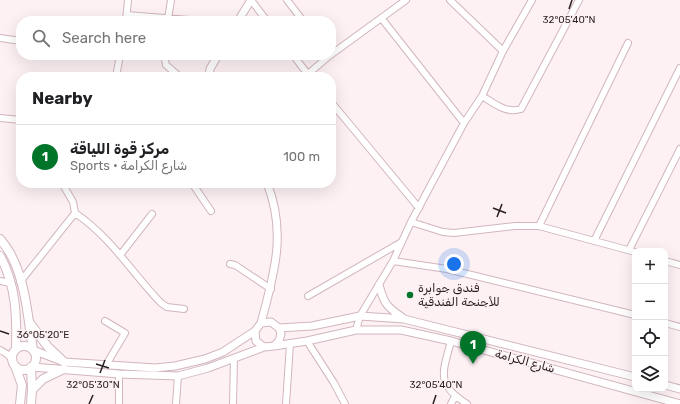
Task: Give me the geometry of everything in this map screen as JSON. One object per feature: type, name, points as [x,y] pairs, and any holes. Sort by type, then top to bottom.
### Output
[{"type":"main road","points":[[0,238],[12,257],[20,282],[33,350],[36,357],[31,367],[32,390],[30,404]]},
{"type":"main road","points":[[0,256],[11,282],[17,321],[13,363],[22,385],[20,404]]},
{"type":"main road","points":[[28,320],[64,366],[43,379],[32,390]]},
{"type":"main road","points":[[15,349],[27,346],[33,350]]},
{"type":"main road","points":[[13,363],[21,370],[31,367]]},
{"type":"street","points":[[126,16],[128,0]]},
{"type":"street","points":[[168,16],[171,0]]},
{"type":"street","points":[[241,16],[251,0],[263,16]]},
{"type":"street","points":[[287,0],[299,16]]},
{"type":"street","points":[[336,51],[382,19],[406,0]]},
{"type":"street","points":[[450,0],[503,51]]},
{"type":"street","points":[[356,330],[360,316],[393,261],[411,222],[464,123],[482,96],[503,51],[532,0]]},
{"type":"street","points":[[482,96],[503,109],[513,112],[521,110],[579,0]]},
{"type":"street","points":[[382,19],[464,123]]},
{"type":"street","points":[[0,38],[16,40]]},
{"type":"street","points":[[539,226],[628,43]]},
{"type":"street","points":[[117,72],[119,60]]},
{"type":"street","points":[[165,60],[166,65],[174,72]]},
{"type":"street","points":[[210,72],[216,60]]},
{"type":"street","points":[[297,60],[306,72]]},
{"type":"street","points":[[313,72],[324,60]]},
{"type":"street","points":[[594,241],[680,68]]},
{"type":"street","points":[[336,108],[419,208]]},
{"type":"street","points":[[0,118],[16,120]]},
{"type":"street","points":[[633,248],[680,149]]},
{"type":"street","points":[[65,188],[73,202],[75,213],[101,233],[121,254],[161,303],[167,307],[184,309]]},
{"type":"street","points":[[195,188],[211,211]]},
{"type":"street","points":[[31,367],[106,365],[155,368],[188,364],[223,352],[255,331],[261,323],[277,262],[278,231],[267,188]]},
{"type":"street","points":[[20,282],[75,213]]},
{"type":"street","points":[[121,254],[152,214]]},
{"type":"street","points":[[411,222],[444,232],[454,233],[515,226],[539,226],[632,251]]},
{"type":"street","points":[[308,296],[400,243]]},
{"type":"street","points":[[393,261],[447,269],[632,314]]},
{"type":"street","points":[[668,262],[680,265]]},
{"type":"street","points":[[230,264],[235,265],[271,289]]},
{"type":"street","points":[[0,281],[11,282]]},
{"type":"street","points":[[379,285],[382,299],[388,308],[404,319]]},
{"type":"street","points":[[268,300],[271,322]]},
{"type":"street","name":"شارع الكرامة","points":[[279,328],[312,326],[360,316],[404,319],[632,377]]},
{"type":"street","points":[[105,321],[126,333],[106,365]]},
{"type":"street","points":[[33,350],[64,366],[119,374],[178,376],[264,347],[274,346],[279,341],[281,334],[279,328],[271,322],[261,323]]},
{"type":"street","points":[[668,324],[680,327]]},
{"type":"street","name":"شارع الكرامة","points":[[274,346],[307,341],[356,330],[401,330],[451,341],[680,404]]},
{"type":"street","points":[[255,331],[256,341],[264,347]]},
{"type":"street","points":[[307,341],[334,383],[345,404]]},
{"type":"street","points":[[451,341],[444,376],[448,388],[455,396],[467,404]]},
{"type":"street","points":[[286,404],[290,344]]},
{"type":"street","points":[[0,350],[15,349]]},
{"type":"street","points":[[0,350],[7,354],[13,363]]},
{"type":"street","points":[[233,404],[234,358]]},
{"type":"street","points":[[119,374],[119,404]]},
{"type":"street","points":[[176,404],[178,376]]},
{"type":"street","points":[[668,386],[680,389]]},
{"type":"street","points":[[451,404],[455,396]]},
{"type":"place","name":"فندق جوابرة للأجنحة الفندقية","points":[[410,295]]},
{"type":"place","name":"مركز قوة اللياقة","points":[[473,364]]}]
